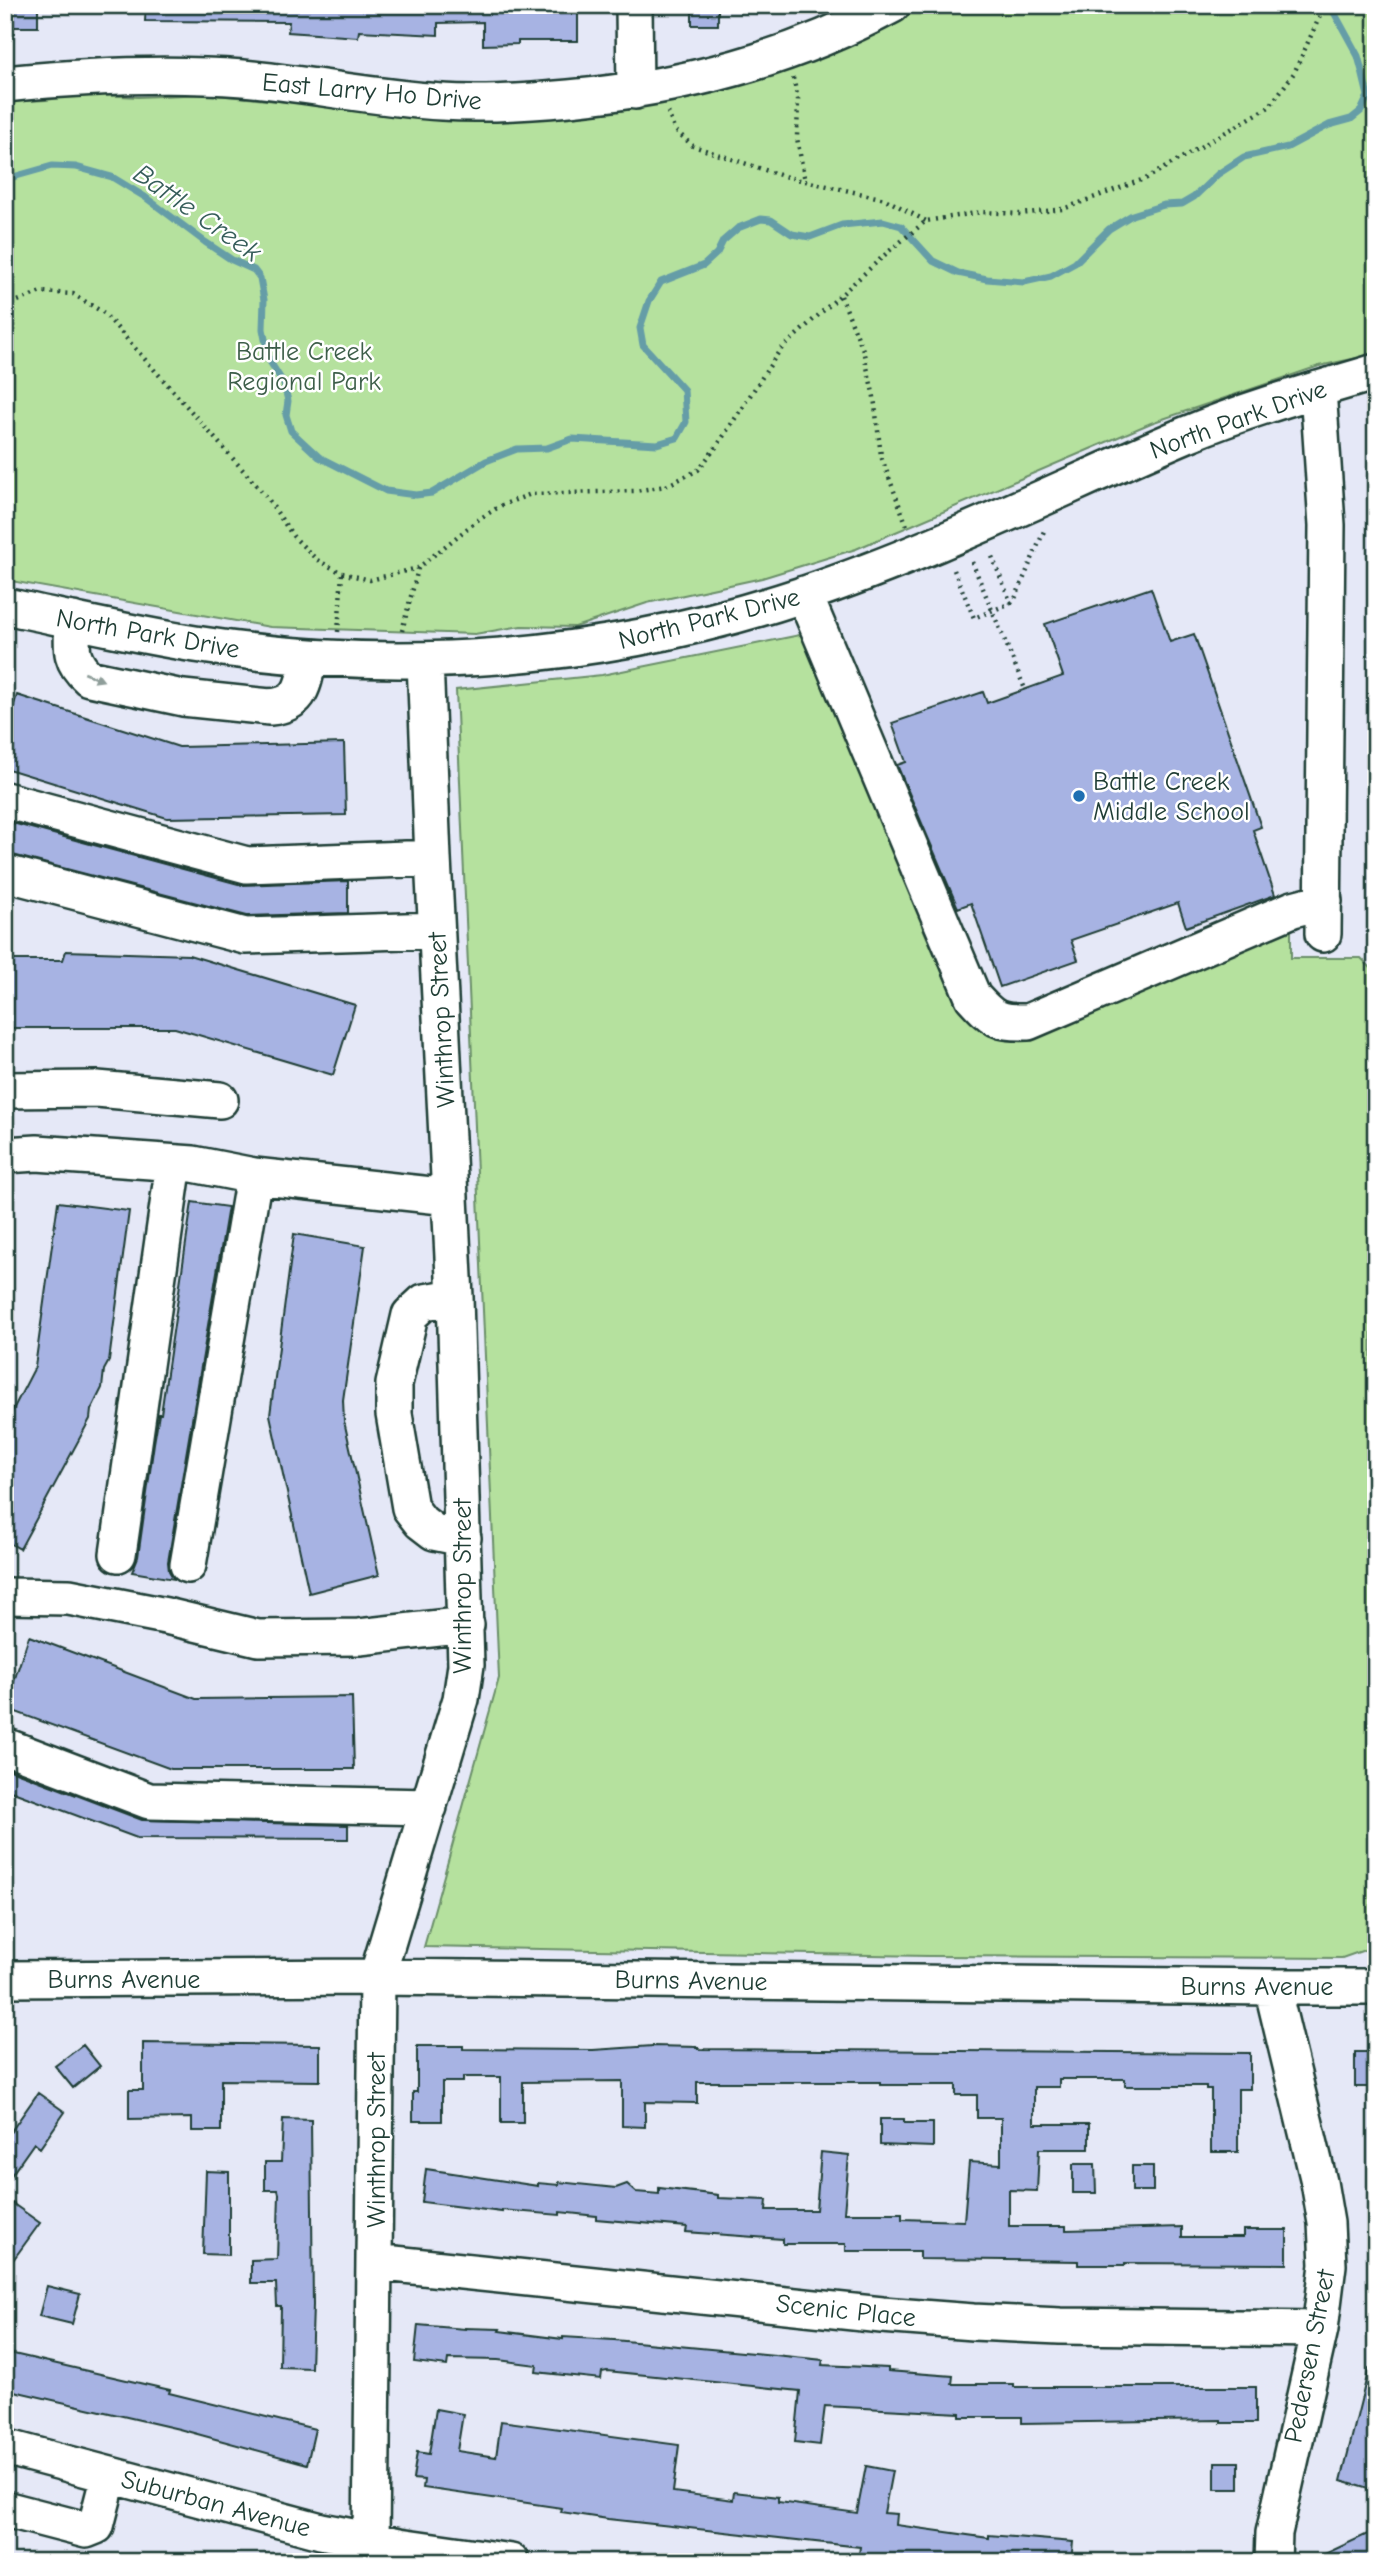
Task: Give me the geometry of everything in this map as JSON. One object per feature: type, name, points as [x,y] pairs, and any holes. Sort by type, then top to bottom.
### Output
[{"type":"street","points":[[634,5],[635,91]]},
{"type":"street","name":"East Larry Ho Drive","points":[[5,84],[150,74],[242,78],[443,103],[520,103],[635,91],[697,80],[783,53],[892,5]]},
{"type":"street","name":"North Park Drive","points":[[5,606],[196,645],[324,658],[413,650],[516,656],[625,641],[695,626],[804,594],[929,547],[1189,433],[1376,372]]},
{"type":"street","points":[[804,594],[973,997],[991,1017],[1006,1023],[1028,1022],[1293,909],[1324,918],[1327,525],[1318,389]]},
{"type":"street","points":[[73,620],[72,655],[78,669],[89,678],[183,698],[270,707],[284,706],[296,698],[324,658]]},
{"type":"street","name":"Winthrop Street","points":[[371,2541],[377,1977],[461,1699],[466,1665],[455,1297],[433,858],[413,650]]},
{"type":"street","points":[[5,800],[247,865],[433,858]]},
{"type":"street","points":[[5,873],[245,936],[436,930]]},
{"type":"street","points":[[5,1090],[97,1089],[220,1100]]},
{"type":"street","points":[[5,1155],[37,1153],[193,1164],[254,1176],[450,1198]]},
{"type":"street","points":[[118,1555],[174,1163]]},
{"type":"street","points":[[188,1565],[254,1176]]},
{"type":"street","points":[[455,1297],[425,1302],[410,1315],[394,1384],[394,1414],[410,1508],[421,1522],[434,1532],[463,1538]]},
{"type":"street","points":[[5,1596],[69,1597],[258,1638],[359,1637],[466,1625]]},
{"type":"street","points":[[5,1745],[149,1801],[429,1807]]},
{"type":"street","name":"Burns Avenue","points":[[15,1979],[377,1977],[1376,1986]]},
{"type":"street","points":[[5,2007],[15,1979]]},
{"type":"street","name":"Pedersen Street","points":[[1272,1987],[1319,2182],[1326,2223],[1328,2265],[1320,2329],[1274,2533],[1273,2562]]},
{"type":"street","name":"Scenic Place","points":[[375,2262],[882,2315],[973,2322],[1060,2326],[1320,2329]]},
{"type":"street","name":"Suburban Avenue","points":[[5,2447],[321,2531],[511,2562]]},
{"type":"street","points":[[5,2509],[86,2530],[96,2526],[109,2475]]},
{"type":"path","points":[[5,306],[41,292],[74,293],[104,313],[266,496],[293,536],[317,560],[342,573],[370,580],[418,568],[479,519],[502,505],[531,494],[635,492],[666,486],[698,470],[717,446],[780,350],[926,221],[982,212],[1020,214],[1063,209],[1147,178],[1269,107],[1294,73],[1325,5]]},
{"type":"path","points":[[783,53],[798,99],[797,138],[805,181]]},
{"type":"path","points":[[666,106],[674,129],[693,146],[783,176],[885,199],[926,221]]},
{"type":"path","points":[[841,296],[863,350],[872,385],[881,456],[911,532]]},
{"type":"path","points":[[954,570],[974,618],[1011,603],[1044,531]]},
{"type":"path","points":[[991,554],[1011,603]]},
{"type":"path","points":[[972,562],[1025,690]]},
{"type":"path","points":[[413,650],[407,603],[418,568]]},
{"type":"path","points":[[324,658],[338,608],[342,573]]},
{"type":"green space","name":"Battle Creek Regional Park","points":[[916,5],[1376,5],[1376,354],[1319,366],[1151,423],[856,549],[762,578],[647,603],[575,627],[521,626],[475,634],[270,627],[5,580],[5,102],[86,94],[138,97],[205,94],[415,114],[836,48]]},
{"type":"green space","points":[[810,633],[932,920],[922,926],[953,997],[987,1030],[1291,922],[1291,958],[1361,958],[1373,970],[1370,1669],[1376,1699],[1376,1946],[1342,1958],[928,1956],[424,1947],[499,1678],[456,690],[602,675]]},
{"type":"building","points":[[5,5],[38,5],[38,27],[5,27]]},
{"type":"building","points":[[146,5],[578,5],[578,41],[518,41],[518,44],[483,45],[483,22],[438,23],[438,35],[359,31],[358,37],[288,32],[289,22],[145,21]]},
{"type":"building","points":[[692,5],[718,5],[718,25],[692,25]]},
{"type":"building","name":"Battle Creek Middle School","points":[[1151,588],[1170,642],[1194,634],[1261,827],[1253,830],[1275,895],[1186,927],[1178,903],[1071,940],[1078,960],[1000,987],[971,903],[958,908],[897,765],[906,762],[892,723],[983,692],[987,703],[1063,676],[1045,624]]},
{"type":"building","points":[[17,695],[179,747],[344,743],[346,815],[167,818],[5,768],[5,734]]},
{"type":"building","points":[[5,821],[242,885],[348,881],[348,913],[247,916],[5,853]]},
{"type":"building","points":[[66,951],[189,955],[355,1005],[333,1075],[175,1028],[5,1028],[5,960],[63,960]]},
{"type":"building","points":[[58,1202],[129,1211],[109,1361],[104,1370],[102,1388],[91,1410],[90,1419],[20,1549],[5,1541],[5,1425],[35,1367]]},
{"type":"building","points":[[192,1202],[228,1207],[168,1562],[174,1579],[132,1572],[138,1557]]},
{"type":"building","points":[[294,1234],[365,1246],[343,1400],[344,1421],[379,1575],[309,1593],[270,1415]]},
{"type":"building","points":[[29,1636],[196,1699],[352,1697],[354,1769],[171,1769],[5,1708]]},
{"type":"building","points":[[5,1768],[142,1820],[348,1825],[348,1839],[137,1838],[5,1789]]},
{"type":"building","points":[[143,2043],[320,2045],[320,2081],[221,2080],[221,2131],[192,2131],[192,2118],[129,2119],[129,2090],[143,2090]]},
{"type":"building","points":[[83,2045],[100,2066],[73,2088],[55,2066]]},
{"type":"building","points":[[417,2046],[463,2046],[463,2049],[593,2050],[653,2046],[698,2049],[1250,2053],[1250,2089],[1238,2089],[1238,2152],[1211,2152],[1211,2089],[1206,2089],[1206,2086],[1125,2086],[1125,2079],[1059,2079],[1059,2087],[1034,2087],[1034,2124],[1089,2124],[1089,2149],[1039,2149],[1037,2191],[1009,2190],[1009,2226],[1066,2226],[1066,2230],[1182,2227],[1182,2237],[1243,2237],[1243,2230],[1287,2230],[1287,2264],[1078,2265],[1078,2261],[920,2259],[920,2251],[846,2251],[846,2244],[783,2244],[783,2239],[686,2232],[687,2227],[596,2219],[596,2216],[560,2212],[560,2215],[502,2212],[422,2202],[426,2169],[538,2186],[538,2183],[559,2185],[559,2182],[616,2188],[627,2184],[636,2192],[659,2194],[659,2188],[718,2195],[718,2198],[767,2200],[766,2210],[816,2210],[821,2152],[849,2155],[844,2213],[902,2213],[902,2219],[964,2221],[969,2162],[1001,2164],[1001,2118],[977,2118],[977,2095],[956,2095],[956,2085],[880,2085],[880,2082],[697,2082],[697,2103],[645,2102],[645,2127],[622,2126],[622,2081],[523,2082],[523,2123],[501,2123],[501,2077],[463,2077],[463,2082],[442,2082],[442,2121],[413,2121],[413,2092],[417,2092]]},
{"type":"building","points":[[1355,2052],[1376,2052],[1376,2087],[1355,2087]]},
{"type":"building","points":[[38,2093],[65,2112],[40,2148],[34,2143],[5,2184],[5,2140]]},
{"type":"building","points":[[283,2119],[311,2120],[311,2368],[280,2367],[281,2306],[277,2306],[276,2283],[251,2283],[251,2260],[277,2259],[279,2194],[278,2190],[265,2190],[265,2162],[281,2162]]},
{"type":"building","points":[[880,2119],[904,2119],[904,2123],[933,2123],[933,2147],[880,2145]]},
{"type":"building","points":[[1073,2164],[1095,2164],[1096,2193],[1073,2193]]},
{"type":"building","points":[[1132,2166],[1153,2166],[1153,2191],[1132,2191]]},
{"type":"building","points":[[206,2171],[229,2172],[229,2255],[203,2254]]},
{"type":"building","points":[[5,2198],[40,2223],[5,2271]]},
{"type":"building","points":[[47,2286],[80,2294],[72,2324],[39,2316]]},
{"type":"building","points":[[418,2325],[500,2329],[499,2331],[563,2339],[614,2340],[823,2360],[822,2365],[888,2368],[888,2371],[953,2376],[952,2384],[1014,2384],[1014,2387],[1256,2387],[1256,2423],[1221,2423],[1221,2420],[1022,2423],[1022,2417],[960,2417],[960,2413],[825,2406],[820,2445],[795,2442],[800,2391],[607,2371],[602,2372],[601,2379],[536,2372],[537,2365],[498,2360],[448,2359],[447,2366],[414,2362]]},
{"type":"building","points":[[5,2352],[170,2390],[169,2393],[315,2429],[307,2464],[179,2429],[5,2389]]},
{"type":"building","points":[[1369,2368],[1376,2369],[1376,2477],[1372,2490],[1341,2481]]},
{"type":"building","points":[[436,2409],[463,2414],[457,2451],[496,2457],[501,2421],[679,2445],[673,2492],[733,2500],[734,2492],[778,2497],[778,2502],[857,2513],[866,2466],[892,2471],[884,2513],[897,2514],[896,2525],[989,2538],[989,2535],[1073,2542],[1071,2562],[907,2561],[859,2554],[860,2547],[608,2519],[561,2512],[562,2508],[423,2488],[424,2480],[413,2479],[417,2452],[429,2454]]},
{"type":"building","points":[[1215,2462],[1239,2462],[1239,2489],[1215,2489]]},
{"type":"building","points":[[1376,2530],[1376,2562],[1308,2562]]},
{"type":"waterway","name":"Battle Creek","points":[[5,175],[13,177],[52,166],[76,167],[112,177],[145,197],[232,260],[254,270],[260,278],[264,300],[263,329],[269,360],[284,384],[288,401],[286,415],[291,431],[319,457],[386,491],[416,495],[432,493],[486,461],[517,449],[547,448],[572,439],[657,444],[677,438],[686,422],[684,390],[643,345],[640,328],[649,301],[661,282],[704,265],[717,253],[723,241],[738,228],[761,219],[771,220],[792,234],[810,237],[842,225],[883,221],[901,226],[933,261],[958,273],[1024,282],[1051,276],[1075,263],[1109,229],[1132,215],[1164,205],[1182,204],[1194,197],[1218,174],[1244,157],[1288,147],[1329,125],[1351,119],[1361,111],[1368,96],[1358,56],[1330,5]]},
{"type":"place","name":"Battle Creek Middle School","points":[[1079,796]]}]
